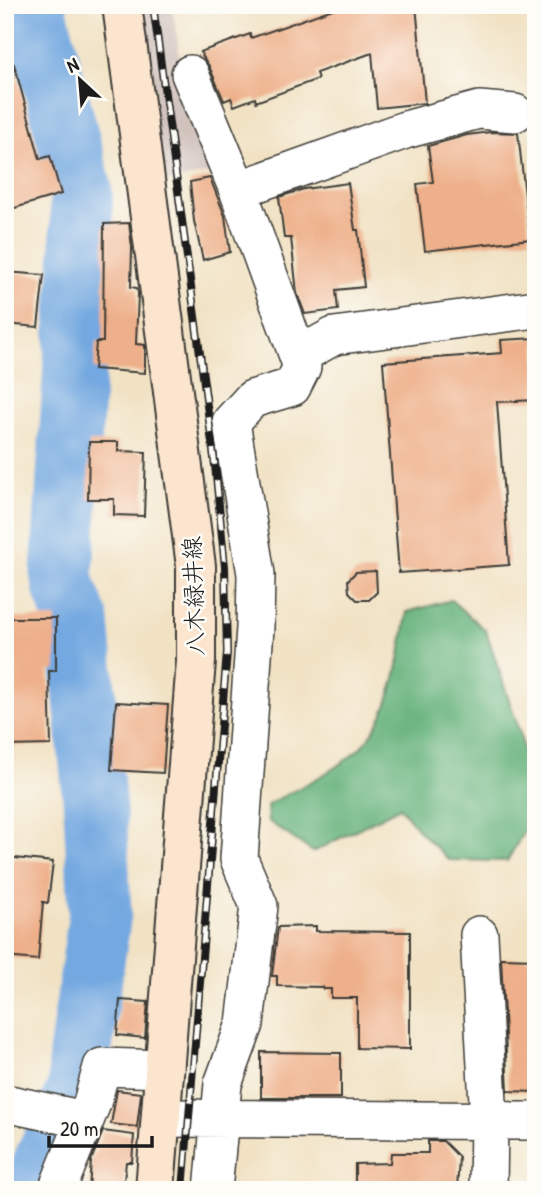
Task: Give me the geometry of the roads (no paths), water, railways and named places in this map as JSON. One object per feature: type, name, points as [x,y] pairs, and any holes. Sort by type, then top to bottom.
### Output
[{"type":"main road","name":"八木緑井線","points":[[122,5],[196,566],[196,661],[155,1190]]},
{"type":"street","points":[[190,74],[238,190],[302,367],[292,387],[251,399],[231,422],[256,573],[255,628],[239,859],[259,906],[245,1024],[223,1084],[213,1190]]},
{"type":"street","points":[[238,190],[430,124],[479,110],[515,113]]},
{"type":"street","points":[[298,356],[334,336],[536,309]]},
{"type":"street","points":[[479,935],[489,1121],[488,1190]]},
{"type":"street","points":[[57,1190],[103,1067],[165,1069]]},
{"type":"street","points":[[5,1103],[85,1120]]},
{"type":"street","points":[[161,1118],[536,1121]]},
{"type":"waterway","points":[[34,5],[81,190],[82,249],[62,573],[65,590],[78,621],[95,810],[100,913],[80,1055],[79,1089],[46,1159],[35,1190]]},
{"type":"railway","points":[[153,5],[215,465],[225,567],[227,652],[183,1190]]}]
